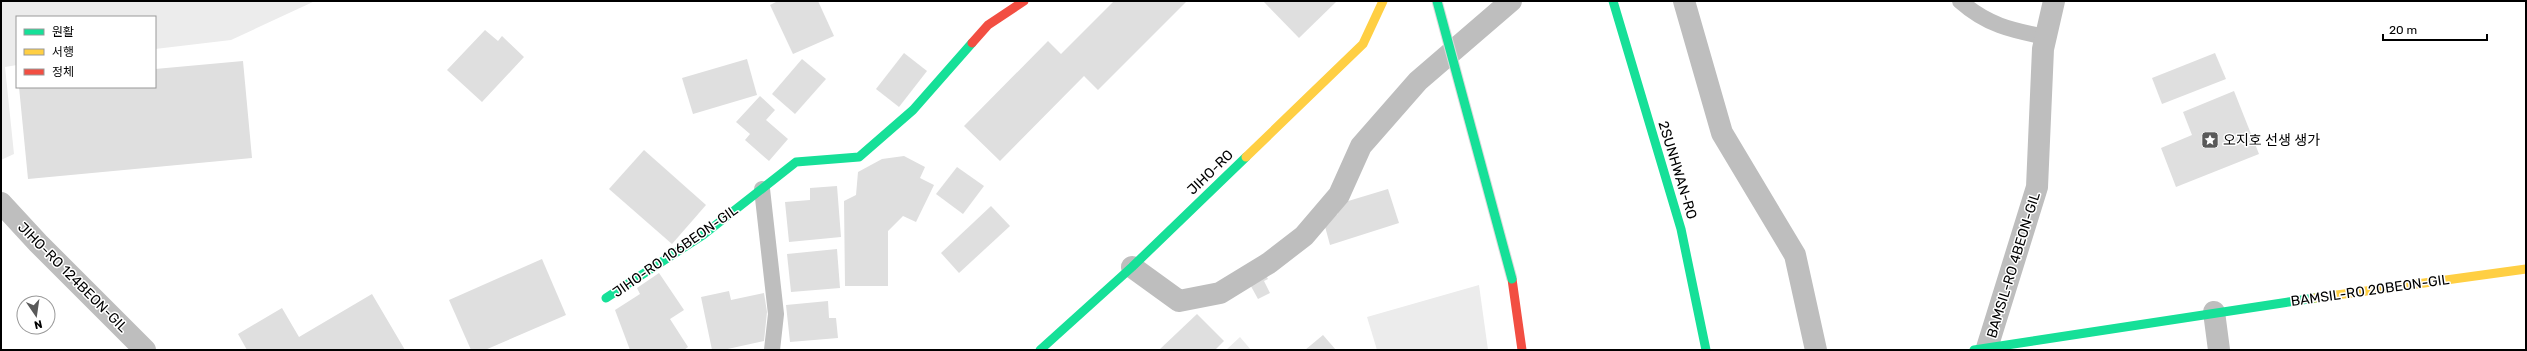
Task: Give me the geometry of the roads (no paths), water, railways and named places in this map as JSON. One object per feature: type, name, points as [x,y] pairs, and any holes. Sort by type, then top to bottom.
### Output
[{"type":"main road","name":"JIHO-RO 106BEON-GIL","points":[[606,298],[703,235],[796,162],[859,157],[913,110],[988,25],[1024,1]]},
{"type":"main road","name":"JIHO-RO","points":[[1040,350],[1132,266],[1363,44],[1384,1]]},
{"type":"main road","points":[[1437,1],[1512,279],[1522,350]]},
{"type":"main road","name":"2SUNHWAN-RO","points":[[1613,1],[1681,229],[1706,350]]},
{"type":"main road","name":"BAMSIL-RO 20BEON-GIL","points":[[1980,349],[2214,312],[2526,269]]},
{"type":"street","points":[[1132,266],[1179,301],[1220,293],[1269,263],[1304,236],[1339,195],[1361,146],[1418,81],[1511,1]]},
{"type":"street","points":[[1684,1],[1722,134],[1795,255],[1816,350]]},
{"type":"street","name":"BAMSIL-RO 4BEON-GIL","points":[[1980,349],[2037,187],[2045,37],[2054,1]]},
{"type":"street","name":"JIHO-RO 124BEON-GIL","points":[[1,203],[38,243],[146,350]]},
{"type":"street","points":[[2214,312],[2219,350]]},
{"type":"lane","points":[[1960,1],[2002,28],[2045,37]]},
{"type":"lane","points":[[762,189],[776,314],[772,350]]},
{"type":"place","name":"오지호 선생 생가","points":[[2210,140]]}]
